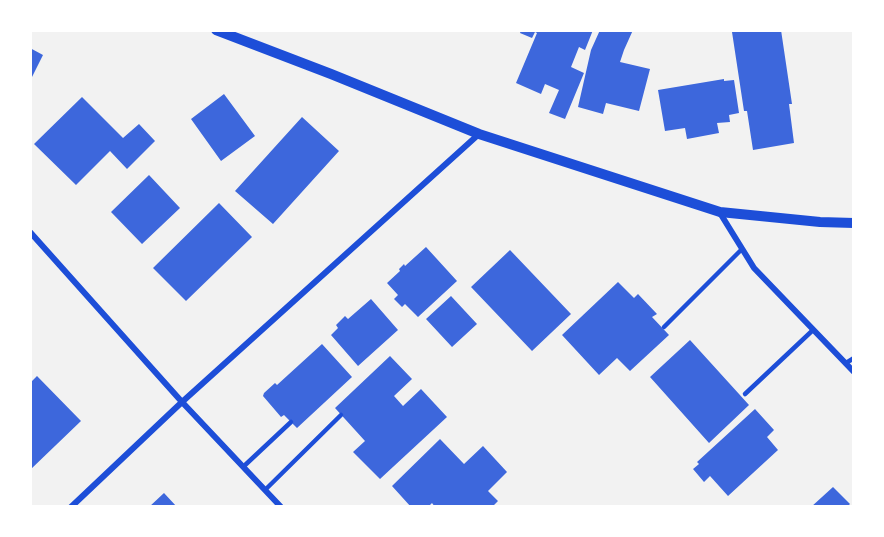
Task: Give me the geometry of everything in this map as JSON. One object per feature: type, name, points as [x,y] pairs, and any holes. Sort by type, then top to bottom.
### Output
[{"type":"street","points":[[216,30],[479,134],[720,212],[854,223]]},
{"type":"street","points":[[71,507],[182,402],[479,134]]},
{"type":"street","points":[[720,212],[754,268],[854,372]]},
{"type":"street","points":[[30,232],[182,402],[281,507]]},
{"type":"lane","points":[[664,327],[742,249]]},
{"type":"lane","points":[[745,394],[813,330]]},
{"type":"lane","points":[[846,363],[854,358]]},
{"type":"lane","points":[[265,490],[341,415]]},
{"type":"lane","points":[[243,467],[291,422]]},
{"type":"building","points":[[521,30],[593,30],[585,50],[579,47],[571,67],[584,73],[565,119],[549,113],[559,90],[545,84],[541,94],[516,83],[537,33],[535,32],[532,38],[520,33]]},
{"type":"building","points":[[600,30],[633,30],[620,62],[650,69],[639,111],[606,103],[603,114],[578,107],[591,50]]},
{"type":"building","points":[[781,30],[792,104],[789,104],[794,143],[753,150],[747,111],[744,111],[732,32]]},
{"type":"building","points":[[30,48],[43,55],[30,81]]},
{"type":"building","points":[[724,79],[724,81],[734,80],[739,113],[729,115],[730,122],[717,123],[719,133],[687,139],[685,128],[665,131],[658,90]]},
{"type":"building","points":[[224,94],[255,136],[221,161],[191,119]]},
{"type":"building","points":[[82,97],[123,138],[139,124],[155,141],[127,169],[110,151],[76,185],[34,144]]},
{"type":"building","points":[[302,117],[339,151],[273,224],[235,191]]},
{"type":"building","points":[[149,175],[180,208],[142,244],[111,212]]},
{"type":"building","points":[[219,203],[252,237],[186,301],[153,268]]},
{"type":"building","points":[[426,247],[457,281],[418,317],[405,304],[402,307],[394,299],[398,295],[387,283],[404,264],[405,266]]},
{"type":"building","points":[[510,250],[571,314],[532,351],[471,287]]},
{"type":"building","points":[[618,282],[634,298],[638,294],[657,314],[652,317],[669,335],[630,371],[617,358],[599,375],[562,335]]},
{"type":"building","points":[[451,296],[477,324],[452,347],[426,319]]},
{"type":"building","points":[[371,299],[398,330],[358,366],[331,335],[338,328],[336,325],[345,316],[348,319]]},
{"type":"building","points":[[690,340],[749,405],[709,443],[650,377]]},
{"type":"building","points":[[322,344],[352,377],[297,428],[284,415],[281,417],[263,396],[275,383],[277,385]]},
{"type":"building","points":[[390,356],[412,379],[394,396],[403,406],[421,389],[447,417],[380,479],[353,452],[365,441],[335,408]]},
{"type":"building","points":[[37,376],[81,421],[30,470],[30,383]]},
{"type":"building","points":[[755,409],[774,430],[767,437],[778,450],[728,496],[710,476],[704,482],[693,469],[699,464],[697,462]]},
{"type":"building","points":[[440,439],[464,464],[483,446],[507,472],[488,491],[498,501],[492,507],[435,507],[432,503],[428,507],[411,507],[392,486]]},
{"type":"building","points":[[833,487],[850,504],[847,507],[811,507]]},
{"type":"building","points":[[164,493],[177,507],[149,507]]}]
